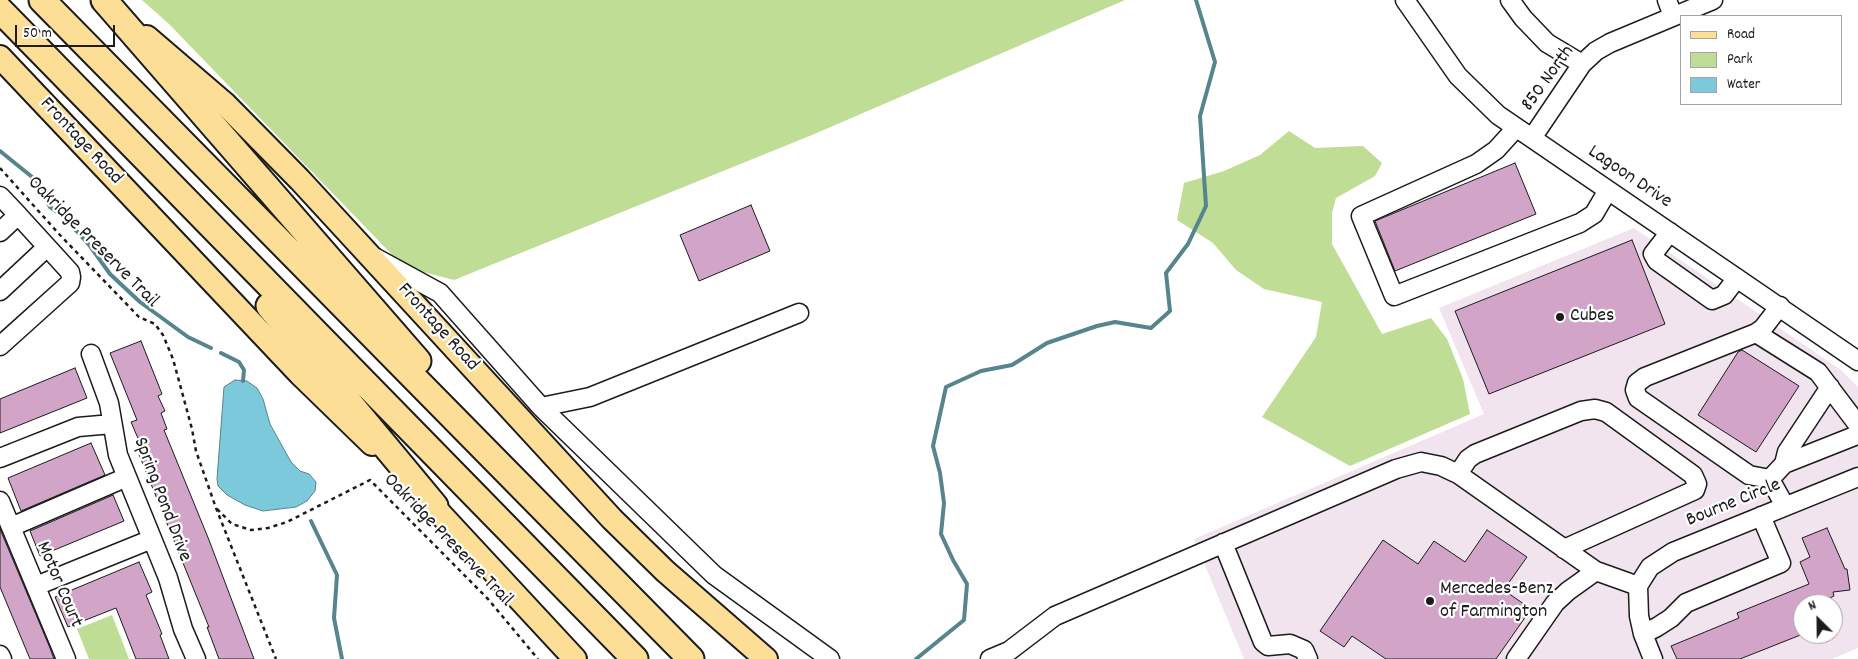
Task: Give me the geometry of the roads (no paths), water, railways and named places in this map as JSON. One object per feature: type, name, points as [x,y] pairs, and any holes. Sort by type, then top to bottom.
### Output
[{"type":"highway","points":[[42,0],[691,659]]},
{"type":"highway","points":[[104,0],[579,546]]},
{"type":"highway","points":[[0,10],[635,659]]},
{"type":"highway","points":[[152,166],[435,506]]},
{"type":"main road","name":"Frontage Road","points":[[104,0],[224,103],[370,254],[612,519],[665,571],[766,659]]},
{"type":"main road","name":"Frontage Road","points":[[0,57],[300,374],[435,506],[574,659]]},
{"type":"street","name":"Lagoon Drive","points":[[1405,0],[1458,76],[1498,115],[1858,361]]},
{"type":"street","points":[[1510,0],[1523,18],[1547,43],[1582,64]]},
{"type":"street","points":[[1667,0],[1673,16]]},
{"type":"street","name":"850 North","points":[[1532,138],[1582,64],[1596,51],[1610,43],[1713,0]]},
{"type":"street","points":[[1516,128],[1496,150],[1476,164],[1361,216],[1394,296],[1580,223],[1594,214],[1608,190]]},
{"type":"street","points":[[0,196],[70,272],[71,277],[70,282],[0,346]]},
{"type":"street","points":[[0,232],[18,216]]},
{"type":"street","points":[[1670,232],[1653,254],[1658,261],[1712,300],[1724,296],[1737,278]]},
{"type":"street","points":[[0,291],[47,247]]},
{"type":"street","points":[[370,254],[440,293],[541,407],[714,575],[830,659]]},
{"type":"street","points":[[1770,479],[1749,475],[1638,398],[1636,390],[1637,383],[1645,377],[1756,333],[1763,328],[1780,306]]},
{"type":"street","points":[[541,407],[590,397],[799,313]]},
{"type":"street","points":[[1756,333],[1818,372],[1858,425]]},
{"type":"street","name":"Spring Pond Drive","points":[[91,354],[109,403],[118,455],[168,578],[183,629],[196,659]]},
{"type":"street","points":[[1784,464],[1787,452],[1830,388]]},
{"type":"street","points":[[1458,474],[1468,459],[1475,454],[1581,411],[1595,409],[1606,412],[1693,476],[1697,484],[1695,490],[1564,549]]},
{"type":"street","points":[[0,458],[78,427],[112,424]]},
{"type":"street","points":[[1770,479],[1784,464],[1857,435],[1858,432]]},
{"type":"street","points":[[990,659],[1008,651],[1055,616],[1396,469],[1421,462],[1441,466],[1458,474],[1596,571],[1638,586],[1639,616],[1643,634],[1653,659]]},
{"type":"street","name":"Motor Court","points":[[11,527],[127,477]]},
{"type":"street","name":"Bourne Circle","points":[[1638,586],[1650,567],[1673,552],[1858,477]]},
{"type":"street","points":[[1770,479],[1785,506]]},
{"type":"street","name":"Motor Court","points":[[0,500],[66,659]]},
{"type":"street","points":[[1643,634],[1671,618],[1686,603],[1781,563],[1761,516]]},
{"type":"street","points":[[36,586],[152,539]]},
{"type":"street","points":[[1223,543],[1264,642],[1268,646],[1290,644],[1304,650],[1308,659]]},
{"type":"street","points":[[1516,659],[1555,603],[1568,590],[1596,571]]},
{"type":"street","points":[[0,655],[2,659]]},
{"type":"water","points":[[235,380],[247,381],[257,388],[263,399],[270,424],[291,462],[300,471],[309,474],[316,482],[315,491],[307,501],[296,507],[263,511],[245,505],[227,495],[218,486],[224,387]]},
{"type":"waterway","points":[[916,659],[964,620],[967,584],[941,534],[944,503],[940,473],[933,446],[946,387],[981,371],[1012,365],[1047,343],[1097,326],[1115,322],[1151,328],[1170,311],[1166,273],[1188,244],[1206,206],[1200,116],[1215,62],[1196,0]]},
{"type":"waterway","points":[[0,151],[37,181],[50,207],[63,216],[90,246],[110,274],[140,302],[188,337],[211,348]]},
{"type":"waterway","points":[[221,353],[239,362],[244,370],[243,381]]},
{"type":"waterway","points":[[311,521],[337,575],[334,618],[342,659]]},
{"type":"place","name":"Cubes","points":[[1560,317]]},
{"type":"place","name":"Mercedes-Benz of Farmington","points":[[1430,601]]}]
